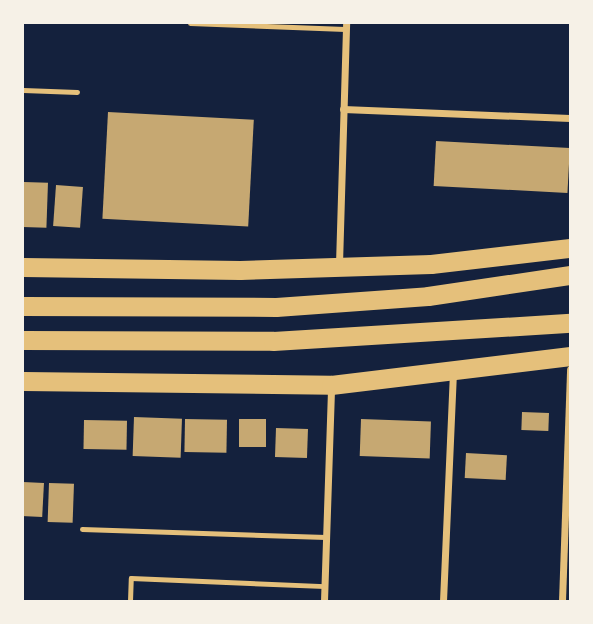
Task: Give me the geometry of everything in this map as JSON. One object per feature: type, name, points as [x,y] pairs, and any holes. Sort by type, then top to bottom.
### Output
[{"type":"highway","points":[[23,267],[240,270],[431,264],[570,248]]},
{"type":"highway","points":[[23,306],[276,307],[428,296],[570,275]]},
{"type":"highway","points":[[23,340],[273,341],[570,323]]},
{"type":"highway","points":[[23,381],[331,385],[570,356]]},
{"type":"street","points":[[339,265],[346,26]]},
{"type":"street","points":[[343,109],[570,118]]},
{"type":"street","points":[[562,601],[568,515],[570,369]]},
{"type":"street","points":[[443,601],[453,370]]},
{"type":"street","points":[[324,601],[331,385]]},
{"type":"lane","points":[[190,23],[346,26]]},
{"type":"lane","points":[[23,90],[77,92]]},
{"type":"lane","points":[[82,530],[327,537]]},
{"type":"lane","points":[[130,601],[131,578],[325,586]]},
{"type":"building","points":[[108,112],[254,120],[248,226],[102,219]]},
{"type":"building","points":[[436,141],[570,148],[567,193],[434,186]]},
{"type":"building","points":[[24,182],[48,183],[46,228],[23,227]]},
{"type":"building","points":[[56,185],[83,187],[80,228],[53,226]]},
{"type":"building","points":[[522,412],[549,413],[548,431],[521,430]]},
{"type":"building","points":[[134,417],[182,419],[181,458],[133,456]]},
{"type":"building","points":[[185,419],[227,420],[226,453],[184,452]]},
{"type":"building","points":[[239,419],[266,419],[266,447],[239,447]]},
{"type":"building","points":[[361,419],[431,421],[430,458],[360,456]]},
{"type":"building","points":[[84,420],[127,421],[126,450],[83,449]]},
{"type":"building","points":[[276,428],[308,429],[307,458],[275,457]]},
{"type":"building","points":[[466,453],[507,455],[506,480],[465,478]]},
{"type":"building","points":[[23,482],[44,483],[42,517],[23,516]]},
{"type":"building","points":[[49,483],[74,484],[73,523],[48,522]]}]
